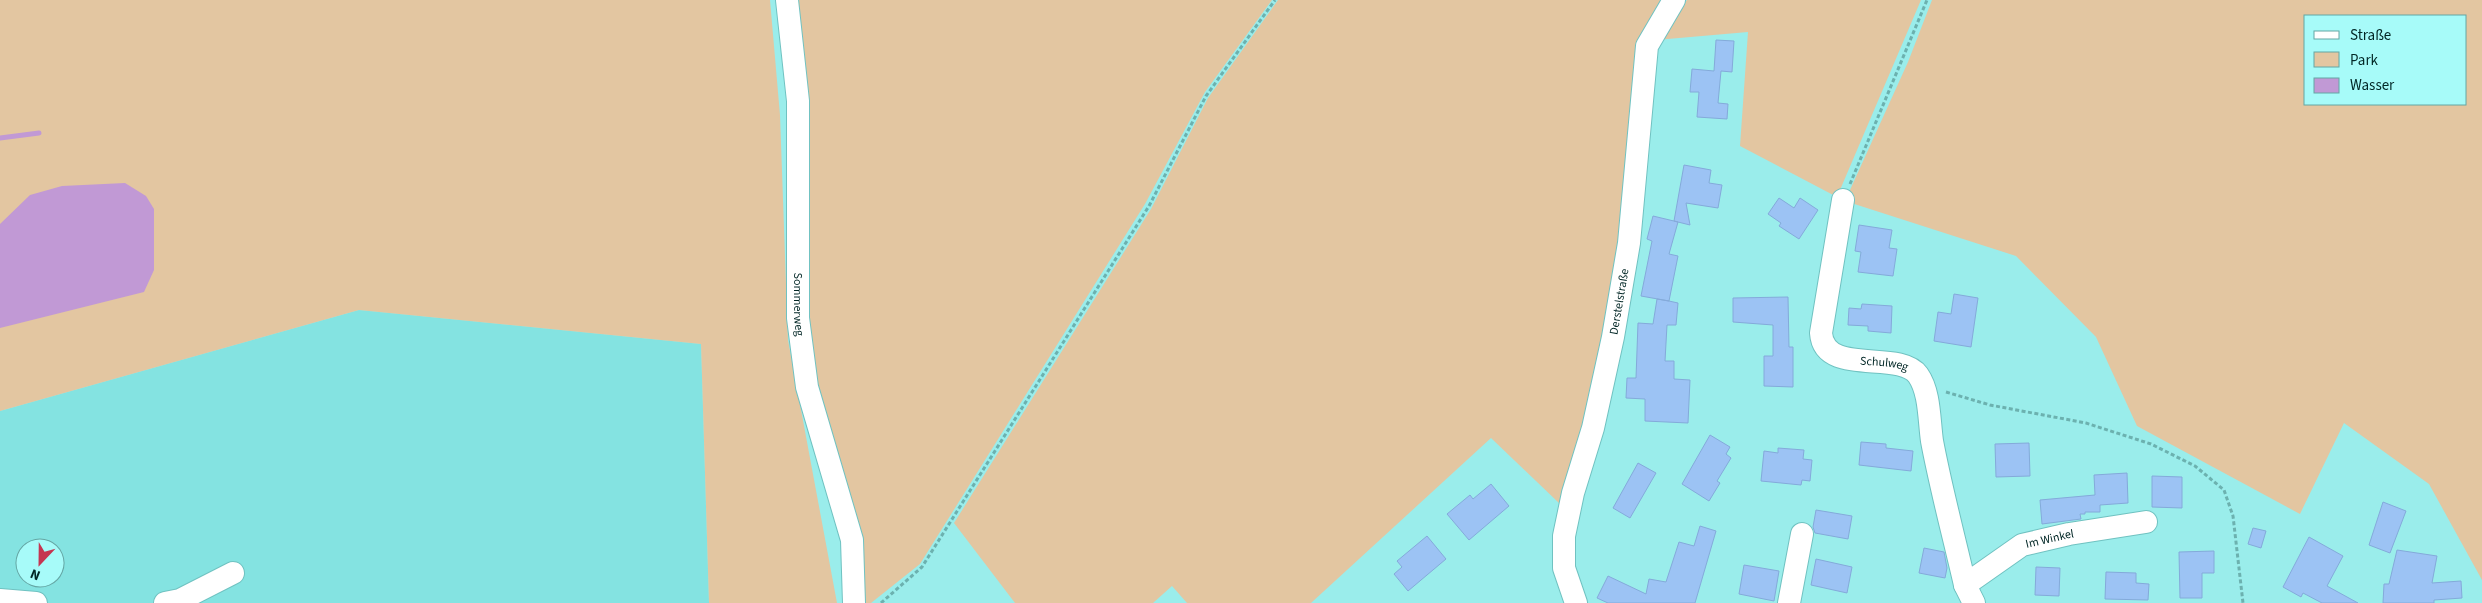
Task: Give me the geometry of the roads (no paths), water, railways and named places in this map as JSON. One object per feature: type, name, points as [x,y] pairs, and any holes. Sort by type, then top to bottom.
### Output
[{"type":"street","name":"Sommerweg","points":[[787,0],[798,101],[798,318],[807,387],[852,540],[854,603]]},
{"type":"street","name":"Derstelstraße","points":[[1576,603],[1564,568],[1564,536],[1573,493],[1593,428],[1607,364],[1629,243],[1647,46],[1674,0]]},
{"type":"street","name":"Schulweg","points":[[1843,200],[1821,333],[1822,341],[1830,351],[1843,358],[1912,368],[1924,385],[1932,441],[1969,594]]},
{"type":"street","name":"Im Winkel","points":[[1969,594],[2022,545],[2069,534],[2146,522]]},
{"type":"street","points":[[1790,603],[1802,534]]},
{"type":"street","points":[[165,603],[180,600],[232,572]]},
{"type":"street","points":[[0,600],[36,603]]},
{"type":"water","points":[[125,183],[146,196],[154,209],[154,270],[144,292],[0,328],[0,224],[30,195],[62,186]]},
{"type":"waterway","points":[[0,138],[39,133]]}]
